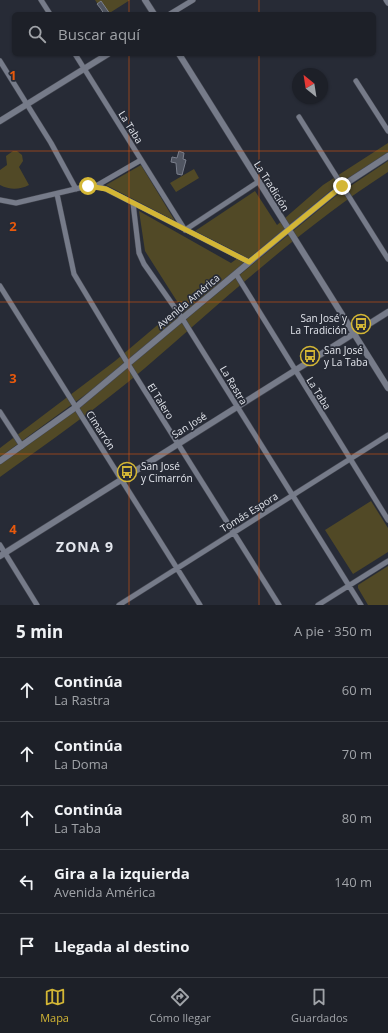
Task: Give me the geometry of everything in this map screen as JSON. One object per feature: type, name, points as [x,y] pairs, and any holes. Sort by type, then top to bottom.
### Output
[{"type":"street","points":[[41,0],[49,12]]},
{"type":"street","points":[[145,0],[153,12]]},
{"type":"street","points":[[173,12],[193,0]]},
{"type":"street","name":"La Taba","points":[[76,56],[185,230]]},
{"type":"street","points":[[0,121],[28,106],[105,56]]},
{"type":"street","name":"La Tradición","points":[[180,56],[388,388]]},
{"type":"street","points":[[1,63],[51,143],[76,189]]},
{"type":"street","points":[[356,81],[388,131]]},
{"type":"street","points":[[299,117],[388,260]]},
{"type":"street","name":"Avenida América","points":[[0,461],[76,407],[342,186],[388,156]]},
{"type":"street","points":[[0,200],[16,203],[76,189],[96,186],[142,160]]},
{"type":"street","points":[[185,230],[258,182]]},
{"type":"street","points":[[96,186],[106,189],[249,262]]},
{"type":"street","name":"El Talero","points":[[57,194],[74,274],[128,364],[279,605]]},
{"type":"street","name":"La Rastra","points":[[133,203],[139,253],[144,264],[182,318],[236,407],[361,605]]},
{"type":"street","name":"La Taba","points":[[236,274],[294,371],[388,520]]},
{"type":"street","name":"Cimarrón","points":[[0,286],[200,605]]},
{"type":"street","name":"San José","points":[[2,554],[388,312]]},
{"type":"street","points":[[0,412],[22,446]]},
{"type":"street","name":"Tomás Espora","points":[[119,605],[388,435]]},
{"type":"street","points":[[0,545],[2,554],[37,605]]},
{"type":"street","points":[[318,605],[388,561]]},
{"type":"shaded area","points":[[95,0],[130,0],[111,12],[103,12]]},
{"type":"shaded area","points":[[388,143],[388,153],[335,187],[100,384],[0,457],[0,448],[115,361],[180,306],[145,251],[139,211],[231,263],[242,255],[195,231],[255,191],[277,225],[323,185]]},
{"type":"shaded area","points":[[13,151],[17,151],[22,155],[23,161],[19,167],[29,185],[18,189],[11,189],[0,185],[0,170],[7,165],[6,156]]},
{"type":"shaded area","points":[[388,161],[388,172],[324,217],[294,241],[110,397],[0,477],[0,464],[71,413],[337,195]]},
{"type":"shaded area","points":[[141,165],[175,221],[106,185]]},
{"type":"shaded area","points":[[194,169],[199,178],[176,192],[170,183]]},
{"type":"shaded area","points":[[371,501],[388,528],[388,552],[353,574],[325,530]]},
{"type":"shaded area","points":[[388,566],[388,605],[368,605],[358,588],[358,585]]},
{"type":"building","points":[[101,1],[109,12],[103,12],[97,4]]},
{"type":"building","points":[[179,151],[184,153],[183,159],[186,160],[182,175],[177,174],[176,163],[171,162],[172,157],[177,158]]},
{"type":"place","name":"San José y La Tradición","points":[[361,324]]},
{"type":"place","name":"San José y La Taba","points":[[310,356]]},
{"type":"place","name":"San José y Cimarrón","points":[[127,472]]},
{"type":"district","name":"ZONA 9","points":[[85,546]]},
{"type":"route","points":[[88,186],[96,186],[106,189],[249,262],[342,186]]}]
